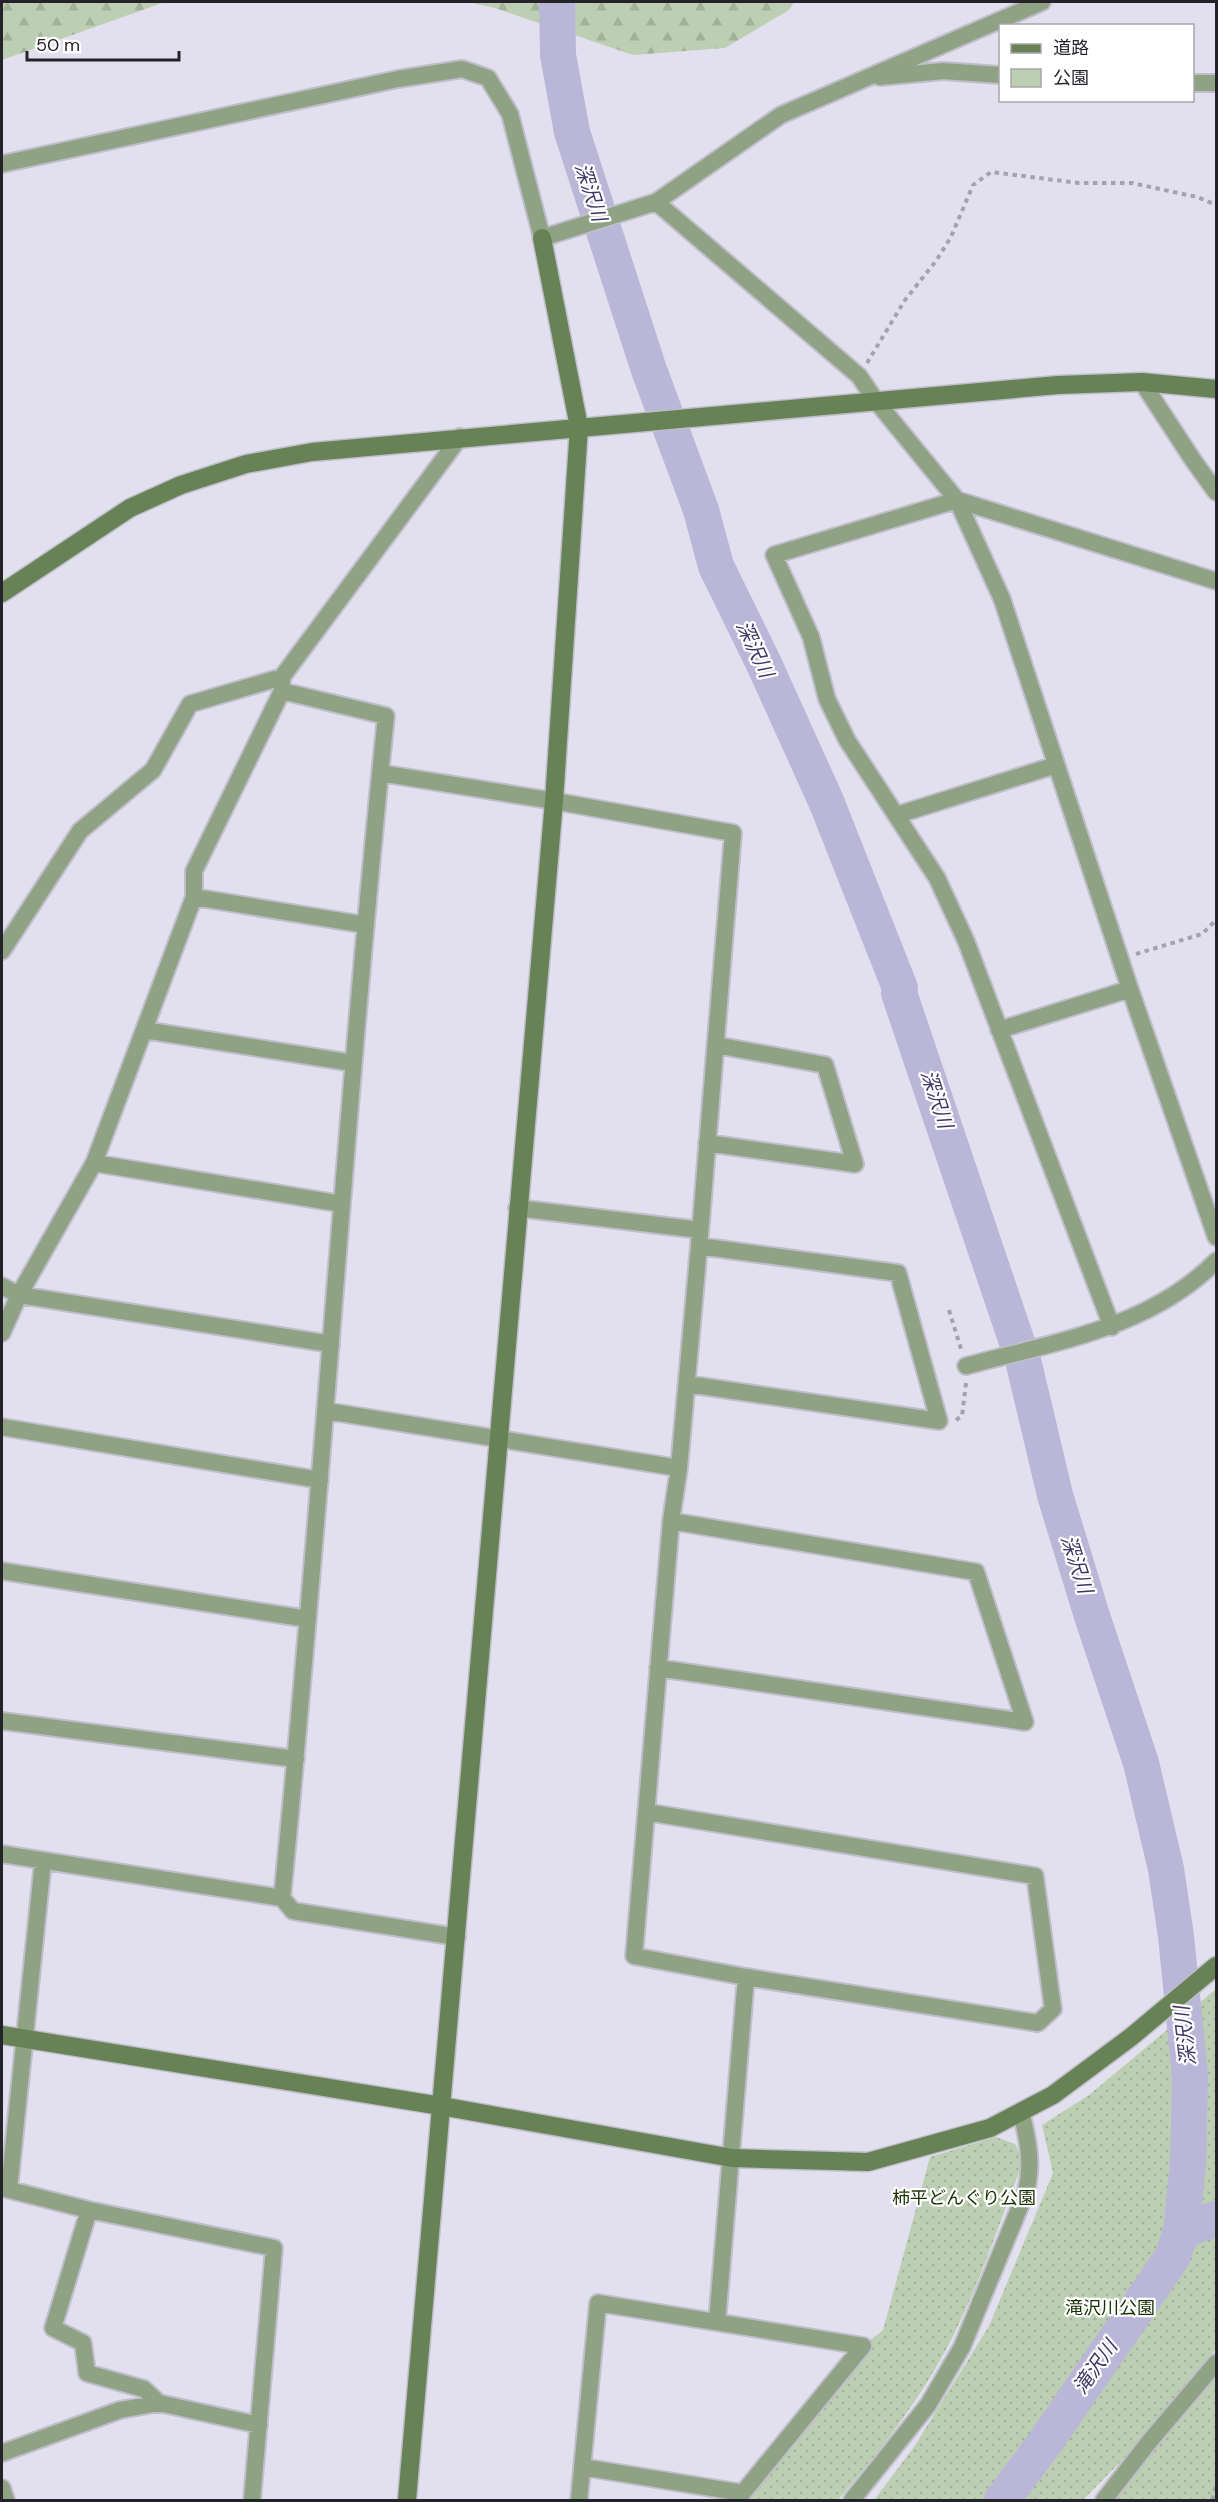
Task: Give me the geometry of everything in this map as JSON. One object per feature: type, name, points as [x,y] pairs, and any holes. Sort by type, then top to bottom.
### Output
[{"type":"street","points":[[543,238],[655,203],[781,115],[1042,2]]},
{"type":"street","points":[[2,164],[398,79],[462,69],[488,78],[510,114],[543,238],[579,427],[554,801],[407,2500]]},
{"type":"street","points":[[864,78],[943,71],[999,75]]},
{"type":"street","points":[[1194,83],[1216,83]]},
{"type":"street","points":[[655,203],[859,376],[876,401],[957,500],[1002,599],[1130,989],[1216,1237]]},
{"type":"street","points":[[1142,382],[1216,492]]},
{"type":"street","points":[[2,593],[130,508],[181,485],[246,464],[312,452],[1058,385],[1142,382],[1216,389]]},
{"type":"street","points":[[2,1333],[19,1295],[94,1163],[194,897],[194,872],[282,684],[460,437]]},
{"type":"street","points":[[1112,1327],[966,941],[942,889],[897,815],[847,740],[828,699],[811,637],[774,555],[957,500],[1216,581]]},
{"type":"street","points":[[2,951],[80,831],[153,770],[190,705],[282,684],[386,716],[353,1063],[327,1411],[282,1898]]},
{"type":"street","points":[[897,815],[1056,765]]},
{"type":"street","points":[[380,773],[733,833],[700,1238],[679,1468],[671,1521],[645,1812],[634,1956],[746,1977],[1038,2023],[1053,2009],[1035,1876],[645,1812]]},
{"type":"street","points":[[194,897],[366,925]]},
{"type":"street","points":[[999,1030],[1130,989]]},
{"type":"street","points":[[144,1030],[353,1063]]},
{"type":"street","points":[[707,1143],[855,1164],[825,1065],[716,1045]]},
{"type":"street","points":[[94,1163],[342,1204]]},
{"type":"street","points":[[517,1208],[898,1273],[939,1421],[687,1383]]},
{"type":"street","points":[[966,1366],[1112,1327],[1163,1302],[1198,1279],[1216,1261]]},
{"type":"street","points":[[2,1286],[19,1295],[331,1344]]},
{"type":"street","points":[[327,1411],[679,1468]]},
{"type":"street","points":[[2,1427],[320,1480]]},
{"type":"street","points":[[658,1668],[1025,1722],[976,1572],[671,1521]]},
{"type":"street","points":[[2,1572],[308,1619]]},
{"type":"street","points":[[2,1721],[296,1759]]},
{"type":"street","points":[[2,1854],[282,1898],[293,1911],[457,1937]]},
{"type":"street","points":[[43,1861],[5,2188],[90,2211],[274,2247],[252,2500]]},
{"type":"street","points":[[2,2035],[441,2106],[732,2158],[868,2162],[990,2128],[1053,2095],[1131,2037],[1216,1966]]},
{"type":"street","points":[[717,2322],[746,1977]]},
{"type":"street","points":[[852,2500],[928,2405],[967,2337],[1026,2192],[1031,2171],[1029,2145],[1021,2112]]},
{"type":"street","points":[[90,2211],[52,2328],[83,2343],[87,2373],[144,2390],[159,2403]]},
{"type":"street","points":[[579,2500],[582,2467],[598,2303],[863,2346],[740,2497],[582,2467]]},
{"type":"street","points":[[1104,2500],[1149,2442],[1216,2363]]},
{"type":"street","points":[[2,2453],[120,2410],[159,2403],[259,2425]]},
{"type":"street","points":[[2,2488],[6,2500]]},
{"type":"path","points":[[859,376],[905,300],[936,261],[951,237],[973,185],[991,172],[1079,183],[1132,183],[1197,197],[1216,205]]},
{"type":"path","points":[[1120,959],[1202,934],[1216,920]]},
{"type":"path","points":[[1212,2500],[1216,2486]]},
{"type":"green space","points":[[2,2],[165,2],[2,60]]},
{"type":"green space","points":[[468,2],[794,2],[789,10],[725,48],[633,55],[495,8]]},
{"type":"green space","name":"滝沢川公園","points":[[1216,1989],[1216,2349],[1129,2453],[1083,2500],[874,2500],[914,2447],[989,2326],[1053,2173],[1042,2125],[1089,2095]]},
{"type":"green space","name":"柿平どんぐり公園","points":[[996,2137],[1015,2144],[1022,2158],[1018,2175],[977,2282],[954,2334],[941,2360],[906,2414],[838,2500],[738,2500],[863,2346],[883,2330],[930,2157]]},
{"type":"green space","points":[[1216,2377],[1216,2500],[1115,2500],[1149,2455]]},
{"type":"waterway","name":"深沢川","points":[[557,2],[558,55],[572,132],[649,370],[701,510],[716,566],[764,664],[826,801],[900,988],[899,993],[1023,1360],[1055,1495],[1141,1763],[1166,1869],[1176,1936],[1190,2076],[1188,2164],[1181,2231],[1173,2256],[1044,2444],[1002,2500]]},
{"type":"waterway","name":"滝沢川","points":[[1181,2231],[1216,2219]]}]
